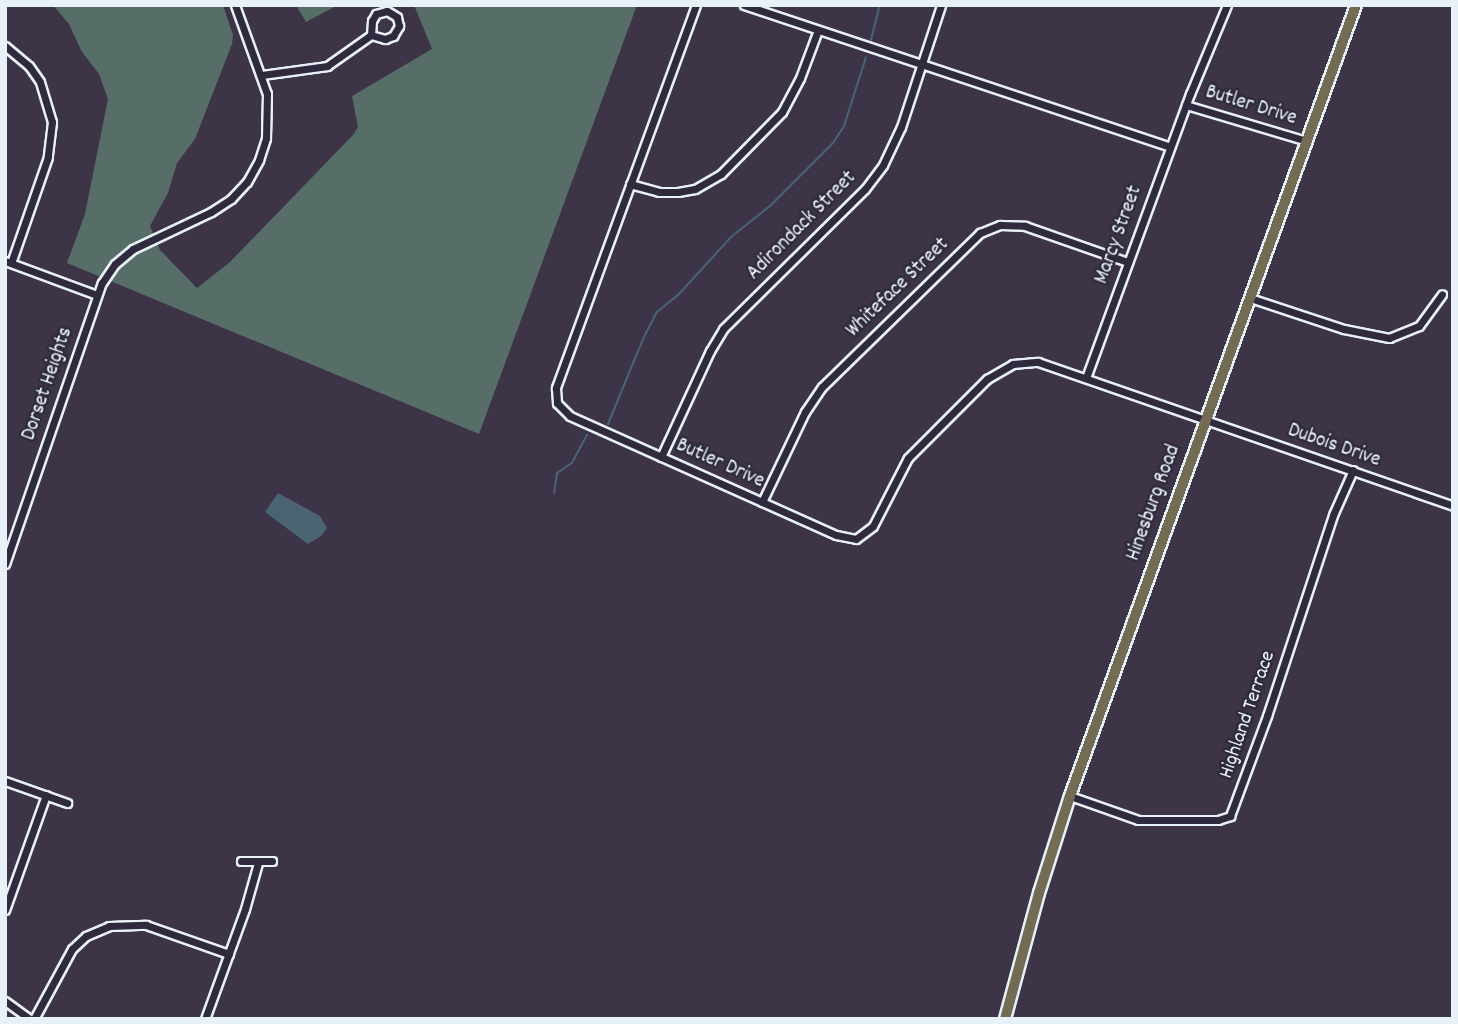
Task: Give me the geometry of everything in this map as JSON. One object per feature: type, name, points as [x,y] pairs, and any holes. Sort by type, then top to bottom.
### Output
[{"type":"main road","name":"Hinesburg Road","points":[[1004,1019],[1038,893],[1070,796],[1356,5]]},
{"type":"street","name":"Dorset Heights","points":[[5,564],[97,295],[110,271],[125,255],[153,238],[211,212],[231,199],[247,181],[266,138],[269,114],[262,75],[235,5]]},
{"type":"street","name":"Butler Drive","points":[[696,5],[556,388],[555,399],[570,416],[843,538],[862,537],[873,526],[908,458],[994,373],[1013,364],[1028,361],[1086,378],[1204,421]]},
{"type":"street","points":[[744,5],[1170,147]]},
{"type":"street","name":"Adirondack Street","points":[[661,457],[706,357],[723,330],[865,189],[883,165],[897,139],[941,5]]},
{"type":"street","name":"Marcy Street","points":[[1086,378],[1170,147],[1227,5]]},
{"type":"street","points":[[262,75],[327,66],[371,35],[376,14],[387,10],[397,17],[400,26],[393,36],[385,39],[371,35]]},
{"type":"street","points":[[630,184],[659,192],[678,192],[695,189],[722,174],[768,128],[789,102],[818,30]]},
{"type":"street","points":[[5,46],[29,66],[40,82],[52,122],[48,157],[8,262],[97,295]]},
{"type":"street","name":"Butler Drive","points":[[1186,105],[1307,141]]},
{"type":"street","name":"Whiteface Street","points":[[762,502],[805,412],[822,387],[981,233],[1000,225],[1019,224],[1128,262]]},
{"type":"street","points":[[1250,298],[1345,329],[1389,338],[1419,326],[1442,294]]},
{"type":"street","name":"Dubois Drive","points":[[1204,421],[1453,506]]},
{"type":"street","name":"Highland Terrace","points":[[1070,796],[1138,820],[1218,820],[1230,816],[1258,742],[1333,515],[1353,470]]},
{"type":"street","points":[[5,781],[67,803]]},
{"type":"street","points":[[5,910],[46,795]]},
{"type":"street","points":[[241,861],[272,862]]},
{"type":"street","points":[[205,1019],[258,863]]},
{"type":"street","points":[[5,1001],[32,1019],[72,949],[86,936],[109,926],[127,923],[146,925],[229,954]]},
{"type":"green space","points":[[53,5],[223,5],[233,35],[232,44],[195,139],[177,163],[168,193],[150,226],[160,250],[197,288],[230,262],[353,135],[358,127],[352,96],[432,49],[414,5],[637,5],[479,434],[67,263],[85,214],[108,99],[99,74],[82,52],[69,24]]},
{"type":"green space","points":[[296,5],[338,5],[306,22]]},
{"type":"water","points":[[278,493],[320,516],[327,528],[321,536],[308,544],[265,512]]},
{"type":"waterway","points":[[871,40],[880,5]]},
{"type":"waterway","points":[[608,424],[657,312],[679,294],[731,237],[770,206],[833,143],[844,126],[866,57]]},
{"type":"waterway","points":[[554,493],[557,473],[572,463],[587,435]]}]
